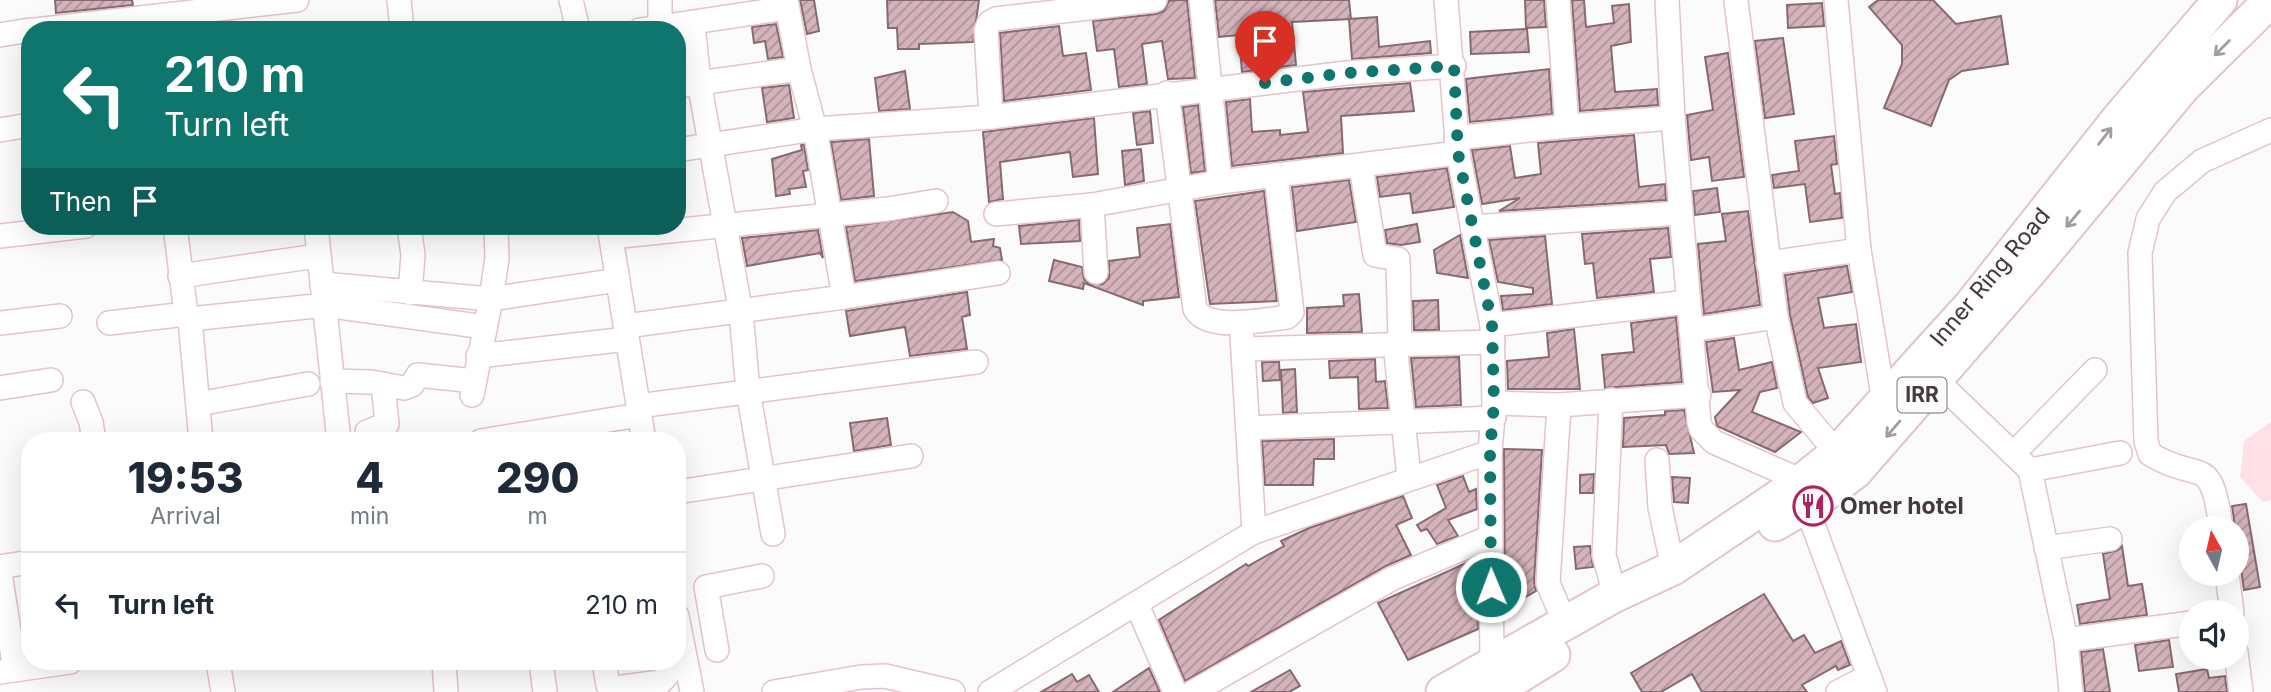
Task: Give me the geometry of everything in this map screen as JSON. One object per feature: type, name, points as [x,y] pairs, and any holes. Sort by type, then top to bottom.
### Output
[{"type":"highway","name":"Inner Ring Road","points":[[1443,692],[1492,677],[1804,494],[1837,453],[1971,305],[2119,118],[2220,0]]},
{"type":"highway","name":"Inner Ring Road","points":[[1492,677],[1615,595],[1673,568],[1804,494],[1855,472],[2031,270],[2183,87],[2271,0]]},
{"type":"street","points":[[106,21],[298,0]]},
{"type":"street","points":[[399,0],[401,21]]},
{"type":"street","points":[[571,0],[576,21]]},
{"type":"street","points":[[652,21],[660,0]]},
{"type":"street","points":[[989,11],[996,19],[1065,4],[1155,0]]},
{"type":"street","points":[[1201,0],[1220,182]]},
{"type":"street","points":[[1446,0],[1454,66],[1457,146],[1492,334],[1492,677]]},
{"type":"street","points":[[1558,0],[1567,126]]},
{"type":"street","points":[[1667,0],[1687,302],[1701,429],[1714,442],[1804,494],[1872,684],[1839,692]]},
{"type":"street","points":[[1730,0],[1752,0]]},
{"type":"street","points":[[1836,0],[1860,250],[1884,401]]},
{"type":"street","points":[[1736,1],[1768,263],[1776,317],[1795,403],[1837,453]]},
{"type":"street","points":[[686,25],[786,4],[815,129],[844,297]]},
{"type":"street","points":[[980,118],[989,11]]},
{"type":"street","points":[[693,24],[688,84],[711,144],[723,226],[741,313],[748,391],[773,534]]},
{"type":"street","points":[[0,35],[21,32]]},
{"type":"street","points":[[686,148],[815,129],[980,118],[1346,73],[1454,66]]},
{"type":"street","points":[[688,84],[799,69]]},
{"type":"street","points":[[1167,93],[1195,309],[1207,320],[1240,323],[1287,317],[1292,312],[1276,175]]},
{"type":"street","points":[[996,214],[1092,205],[1220,182],[1361,166],[1567,126],[1673,118]]},
{"type":"street","points":[[0,130],[21,126]]},
{"type":"street","points":[[2219,516],[2216,491],[2206,476],[2150,454],[2146,441],[2140,253],[2148,219],[2165,192],[2202,161],[2271,130]]},
{"type":"street","points":[[1361,166],[1375,255],[1398,259],[1398,344],[1409,477]]},
{"type":"street","points":[[686,228],[829,215],[936,201]]},
{"type":"street","points":[[1092,205],[1096,272]]},
{"type":"street","points":[[1472,228],[1681,213]]},
{"type":"street","points":[[0,236],[21,234]]},
{"type":"street","points":[[176,235],[200,432]]},
{"type":"street","points":[[316,235],[338,432]]},
{"type":"street","points":[[410,235],[413,255],[410,293]]},
{"type":"street","points":[[331,381],[408,387],[418,375],[473,388],[498,258],[497,235]]},
{"type":"street","points":[[610,235],[642,432]]},
{"type":"street","points":[[1768,263],[1860,250]]},
{"type":"street","points":[[180,276],[317,256]]},
{"type":"street","points":[[478,356],[998,273]]},
{"type":"street","points":[[109,323],[188,316],[323,294],[410,293],[491,299],[618,280]]},
{"type":"street","points":[[323,294],[485,327]]},
{"type":"street","points":[[1244,349],[1398,344],[1492,334],[1687,302]]},
{"type":"street","points":[[0,323],[60,316]]},
{"type":"street","points":[[1691,330],[1776,317]]},
{"type":"street","points":[[1240,323],[1244,349],[1254,531]]},
{"type":"street","points":[[577,432],[638,410],[748,391],[976,362]]},
{"type":"street","points":[[2013,454],[2095,370]]},
{"type":"street","points":[[1935,379],[2030,470],[2066,640],[2064,691]]},
{"type":"street","points":[[0,388],[51,380]]},
{"type":"street","points":[[198,404],[308,384]]},
{"type":"street","points":[[367,432],[387,424],[383,384]]},
{"type":"street","points":[[1248,428],[1403,424],[1494,410],[1699,395]]},
{"type":"street","points":[[1611,400],[1604,555],[1615,595]]},
{"type":"street","points":[[83,402],[93,432]]},
{"type":"street","points":[[1559,405],[1548,583],[1566,626]]},
{"type":"street","points":[[990,692],[1254,531],[1490,452]]},
{"type":"street","points":[[2030,470],[2120,453]]},
{"type":"street","points":[[686,491],[911,456]]},
{"type":"street","points":[[1657,460],[1660,507],[1673,568]]},
{"type":"street","points":[[1193,692],[1393,578],[1490,537]]},
{"type":"street","points":[[2046,548],[2110,539]]},
{"type":"street","points":[[0,567],[21,564]]},
{"type":"street","points":[[0,573],[8,671]]},
{"type":"street","points":[[717,650],[706,587],[714,583],[762,576]]},
{"type":"street","points":[[686,605],[707,600]]},
{"type":"street","points":[[1136,605],[1175,692]]},
{"type":"street","points":[[2066,640],[2179,625]]},
{"type":"street","points":[[686,661],[692,692]]},
{"type":"street","points":[[219,670],[223,692]]},
{"type":"street","points":[[445,670],[446,692]]},
{"type":"street","points":[[542,670],[545,692]]},
{"type":"street","points":[[605,670],[608,685],[615,688],[661,682],[668,674],[667,670]]},
{"type":"street","points":[[2238,670],[2241,692]]},
{"type":"street","points":[[774,692],[861,677],[898,678],[953,692]]},
{"type":"shaded area","points":[[2271,422],[2271,500],[2263,502],[2240,477],[2244,441]]},
{"type":"building","points":[[55,0],[132,0],[133,5],[56,13]]},
{"type":"building","points":[[800,0],[814,0],[819,31],[807,34]]},
{"type":"building","points":[[887,0],[979,0],[973,42],[919,44],[919,49],[898,49],[897,28],[888,28]]},
{"type":"building","points":[[1187,0],[1195,78],[1168,79],[1162,41],[1142,44],[1147,84],[1119,87],[1114,49],[1097,51],[1093,21],[1157,14],[1164,11],[1169,1]]},
{"type":"building","points":[[1215,0],[1349,0],[1351,19],[1292,22],[1296,65],[1242,72],[1239,35],[1219,37]]},
{"type":"building","points":[[1525,0],[1544,0],[1546,27],[1526,28]]},
{"type":"building","points":[[1572,0],[1584,0],[1586,27],[1614,23],[1612,6],[1629,4],[1631,42],[1611,46],[1615,92],[1657,89],[1658,105],[1580,111]]},
{"type":"building","points":[[1878,0],[1933,0],[1956,24],[2001,16],[2008,64],[1962,71],[1949,80],[1931,126],[1884,108],[1902,64],[1902,45],[1869,7]]},
{"type":"building","points":[[1822,3],[1824,26],[1788,28],[1787,5]]},
{"type":"building","points":[[1377,17],[1379,47],[1430,41],[1431,53],[1352,59],[1349,19]]},
{"type":"building","points":[[776,24],[783,57],[768,59],[765,41],[754,43],[752,27]]},
{"type":"building","points":[[1059,26],[1063,56],[1086,53],[1091,90],[1004,101],[1000,33]]},
{"type":"building","points":[[1527,29],[1529,52],[1471,54],[1470,32]]},
{"type":"building","points":[[1783,38],[1794,114],[1765,118],[1755,41]]},
{"type":"building","points":[[1728,53],[1744,177],[1712,181],[1709,157],[1691,160],[1687,115],[1713,110],[1705,57]]},
{"type":"building","points":[[1549,69],[1552,114],[1470,122],[1466,79]]},
{"type":"building","points":[[905,71],[910,109],[879,111],[875,78]]},
{"type":"building","points":[[1410,83],[1414,111],[1341,116],[1343,153],[1232,166],[1226,102],[1250,99],[1252,132],[1280,130],[1280,135],[1308,132],[1303,92]]},
{"type":"building","points":[[789,85],[794,118],[767,122],[762,88]]},
{"type":"building","points":[[1198,105],[1205,171],[1191,173],[1183,107]]},
{"type":"building","points":[[1150,111],[1153,143],[1137,145],[1133,113]]},
{"type":"building","points":[[1094,118],[1098,174],[1073,177],[1070,152],[1000,162],[1003,199],[989,202],[983,132]]},
{"type":"building","points":[[1634,135],[1639,187],[1665,184],[1666,200],[1499,211],[1520,198],[1482,204],[1472,150],[1510,146],[1515,178],[1541,174],[1538,143]]},
{"type":"building","points":[[1834,136],[1837,164],[1831,165],[1835,194],[1840,193],[1842,218],[1810,222],[1805,184],[1774,188],[1772,175],[1799,171],[1795,141]]},
{"type":"building","points":[[869,139],[874,196],[841,200],[831,142]]},
{"type":"building","points":[[801,145],[804,145],[808,170],[803,171],[806,187],[789,189],[790,194],[776,196],[772,159],[802,150]]},
{"type":"building","points":[[1141,149],[1144,181],[1125,185],[1122,151]]},
{"type":"building","points":[[1447,168],[1454,207],[1413,213],[1410,193],[1380,197],[1377,177]]},
{"type":"building","points":[[1349,180],[1356,222],[1297,231],[1292,187]]},
{"type":"building","points":[[1717,188],[1720,212],[1695,215],[1693,191]]},
{"type":"building","points":[[1264,191],[1277,301],[1210,304],[1195,201]]},
{"type":"building","points":[[1748,211],[1760,305],[1704,314],[1698,244],[1726,241],[1722,214]]},
{"type":"building","points":[[953,212],[968,221],[971,242],[994,239],[993,246],[1000,248],[1002,260],[855,281],[846,227]]},
{"type":"building","points":[[1079,220],[1080,241],[1021,244],[1019,226]]},
{"type":"building","points":[[1170,224],[1179,297],[1143,301],[1143,305],[1084,283],[1083,289],[1049,281],[1054,260],[1082,267],[1084,279],[1089,284],[1103,284],[1109,278],[1109,261],[1140,257],[1137,228]]},
{"type":"building","points":[[1417,224],[1420,242],[1401,245],[1387,243],[1385,230]]},
{"type":"building","points":[[1668,228],[1671,257],[1650,259],[1654,292],[1597,298],[1593,263],[1585,264],[1582,234]]},
{"type":"building","points":[[818,230],[823,258],[820,253],[747,266],[742,238]]},
{"type":"building","points":[[1460,235],[1468,278],[1437,273],[1434,250]]},
{"type":"building","points":[[1545,236],[1552,304],[1503,310],[1501,296],[1533,294],[1533,288],[1498,282],[1489,240]]},
{"type":"building","points":[[1847,266],[1852,292],[1818,298],[1824,328],[1856,324],[1861,362],[1818,368],[1828,398],[1813,403],[1808,397],[1790,315],[1785,275]]},
{"type":"building","points":[[967,292],[970,315],[962,317],[967,349],[910,356],[905,327],[850,336],[846,311]]},
{"type":"building","points":[[1359,294],[1362,332],[1307,333],[1307,308],[1344,306],[1343,295]]},
{"type":"building","points":[[1438,300],[1439,330],[1414,330],[1413,301]]},
{"type":"building","points":[[1676,317],[1682,382],[1605,388],[1602,355],[1634,352],[1631,323]]},
{"type":"building","points":[[1574,329],[1580,389],[1508,389],[1507,361],[1549,357],[1547,333]]},
{"type":"building","points":[[1734,338],[1739,370],[1772,362],[1777,388],[1760,392],[1752,412],[1801,432],[1775,452],[1717,426],[1715,417],[1740,390],[1713,392],[1706,342]]},
{"type":"building","points":[[1459,357],[1461,405],[1416,407],[1411,358]]},
{"type":"building","points":[[1375,359],[1376,382],[1385,381],[1388,408],[1359,409],[1358,377],[1330,378],[1329,361]]},
{"type":"building","points":[[1262,362],[1279,362],[1280,380],[1263,381]]},
{"type":"building","points":[[1295,369],[1297,412],[1283,413],[1281,370]]},
{"type":"building","points":[[1684,410],[1694,453],[1669,454],[1666,445],[1623,447],[1624,418],[1665,415],[1665,411]]},
{"type":"building","points":[[887,418],[891,445],[854,451],[850,423]]},
{"type":"building","points":[[1334,439],[1334,459],[1314,459],[1313,485],[1265,485],[1262,441]]},
{"type":"building","points":[[1504,449],[1542,450],[1534,582],[1536,591],[1505,609]]},
{"type":"building","points":[[1594,474],[1593,493],[1580,493],[1580,475]]},
{"type":"building","points":[[1463,476],[1469,492],[1476,489],[1477,509],[1448,520],[1458,536],[1437,544],[1427,529],[1421,531],[1417,525],[1446,508],[1437,485]]},
{"type":"building","points":[[1672,477],[1690,478],[1688,503],[1674,502]]},
{"type":"building","points":[[1403,496],[1412,518],[1396,525],[1411,555],[1386,566],[1185,681],[1159,620],[1246,564],[1248,566],[1284,546],[1281,541],[1309,528]]},
{"type":"building","points":[[2246,504],[2248,516],[2233,516],[2232,506]]},
{"type":"building","points":[[2249,522],[2260,587],[2244,590],[2243,586],[2249,586]]},
{"type":"building","points":[[1590,546],[1593,567],[1576,569],[1574,547]]},
{"type":"building","points":[[2122,546],[2128,586],[2142,584],[2147,615],[2080,624],[2077,605],[2110,599],[2103,554],[2118,550]]},
{"type":"building","points":[[1477,558],[1478,629],[1408,660],[1378,603]]},
{"type":"building","points":[[1764,594],[1793,641],[1804,635],[1815,653],[1841,641],[1850,665],[1838,670],[1836,666],[1802,685],[1807,692],[1702,692],[1692,674],[1661,692],[1642,692],[1631,673]]},
{"type":"building","points":[[2169,640],[2173,667],[2139,671],[2135,645]]},
{"type":"building","points":[[2103,649],[2110,692],[2085,692],[2081,652]]},
{"type":"building","points":[[1149,668],[1160,692],[1113,692]]},
{"type":"building","points":[[1290,670],[1300,686],[1289,692],[1251,692]]},
{"type":"building","points":[[2207,670],[2209,678],[2225,676],[2227,692],[2179,692],[2176,674]]},
{"type":"building","points":[[1072,674],[1077,682],[1089,675],[1099,692],[1041,692]]},
{"type":"place","name":"Omer hotel","points":[[1813,506]]},
{"type":"route","points":[[1265,83],[1346,73],[1454,66],[1458,153],[1492,325],[1494,418],[1490,452],[1491,587]]}]
